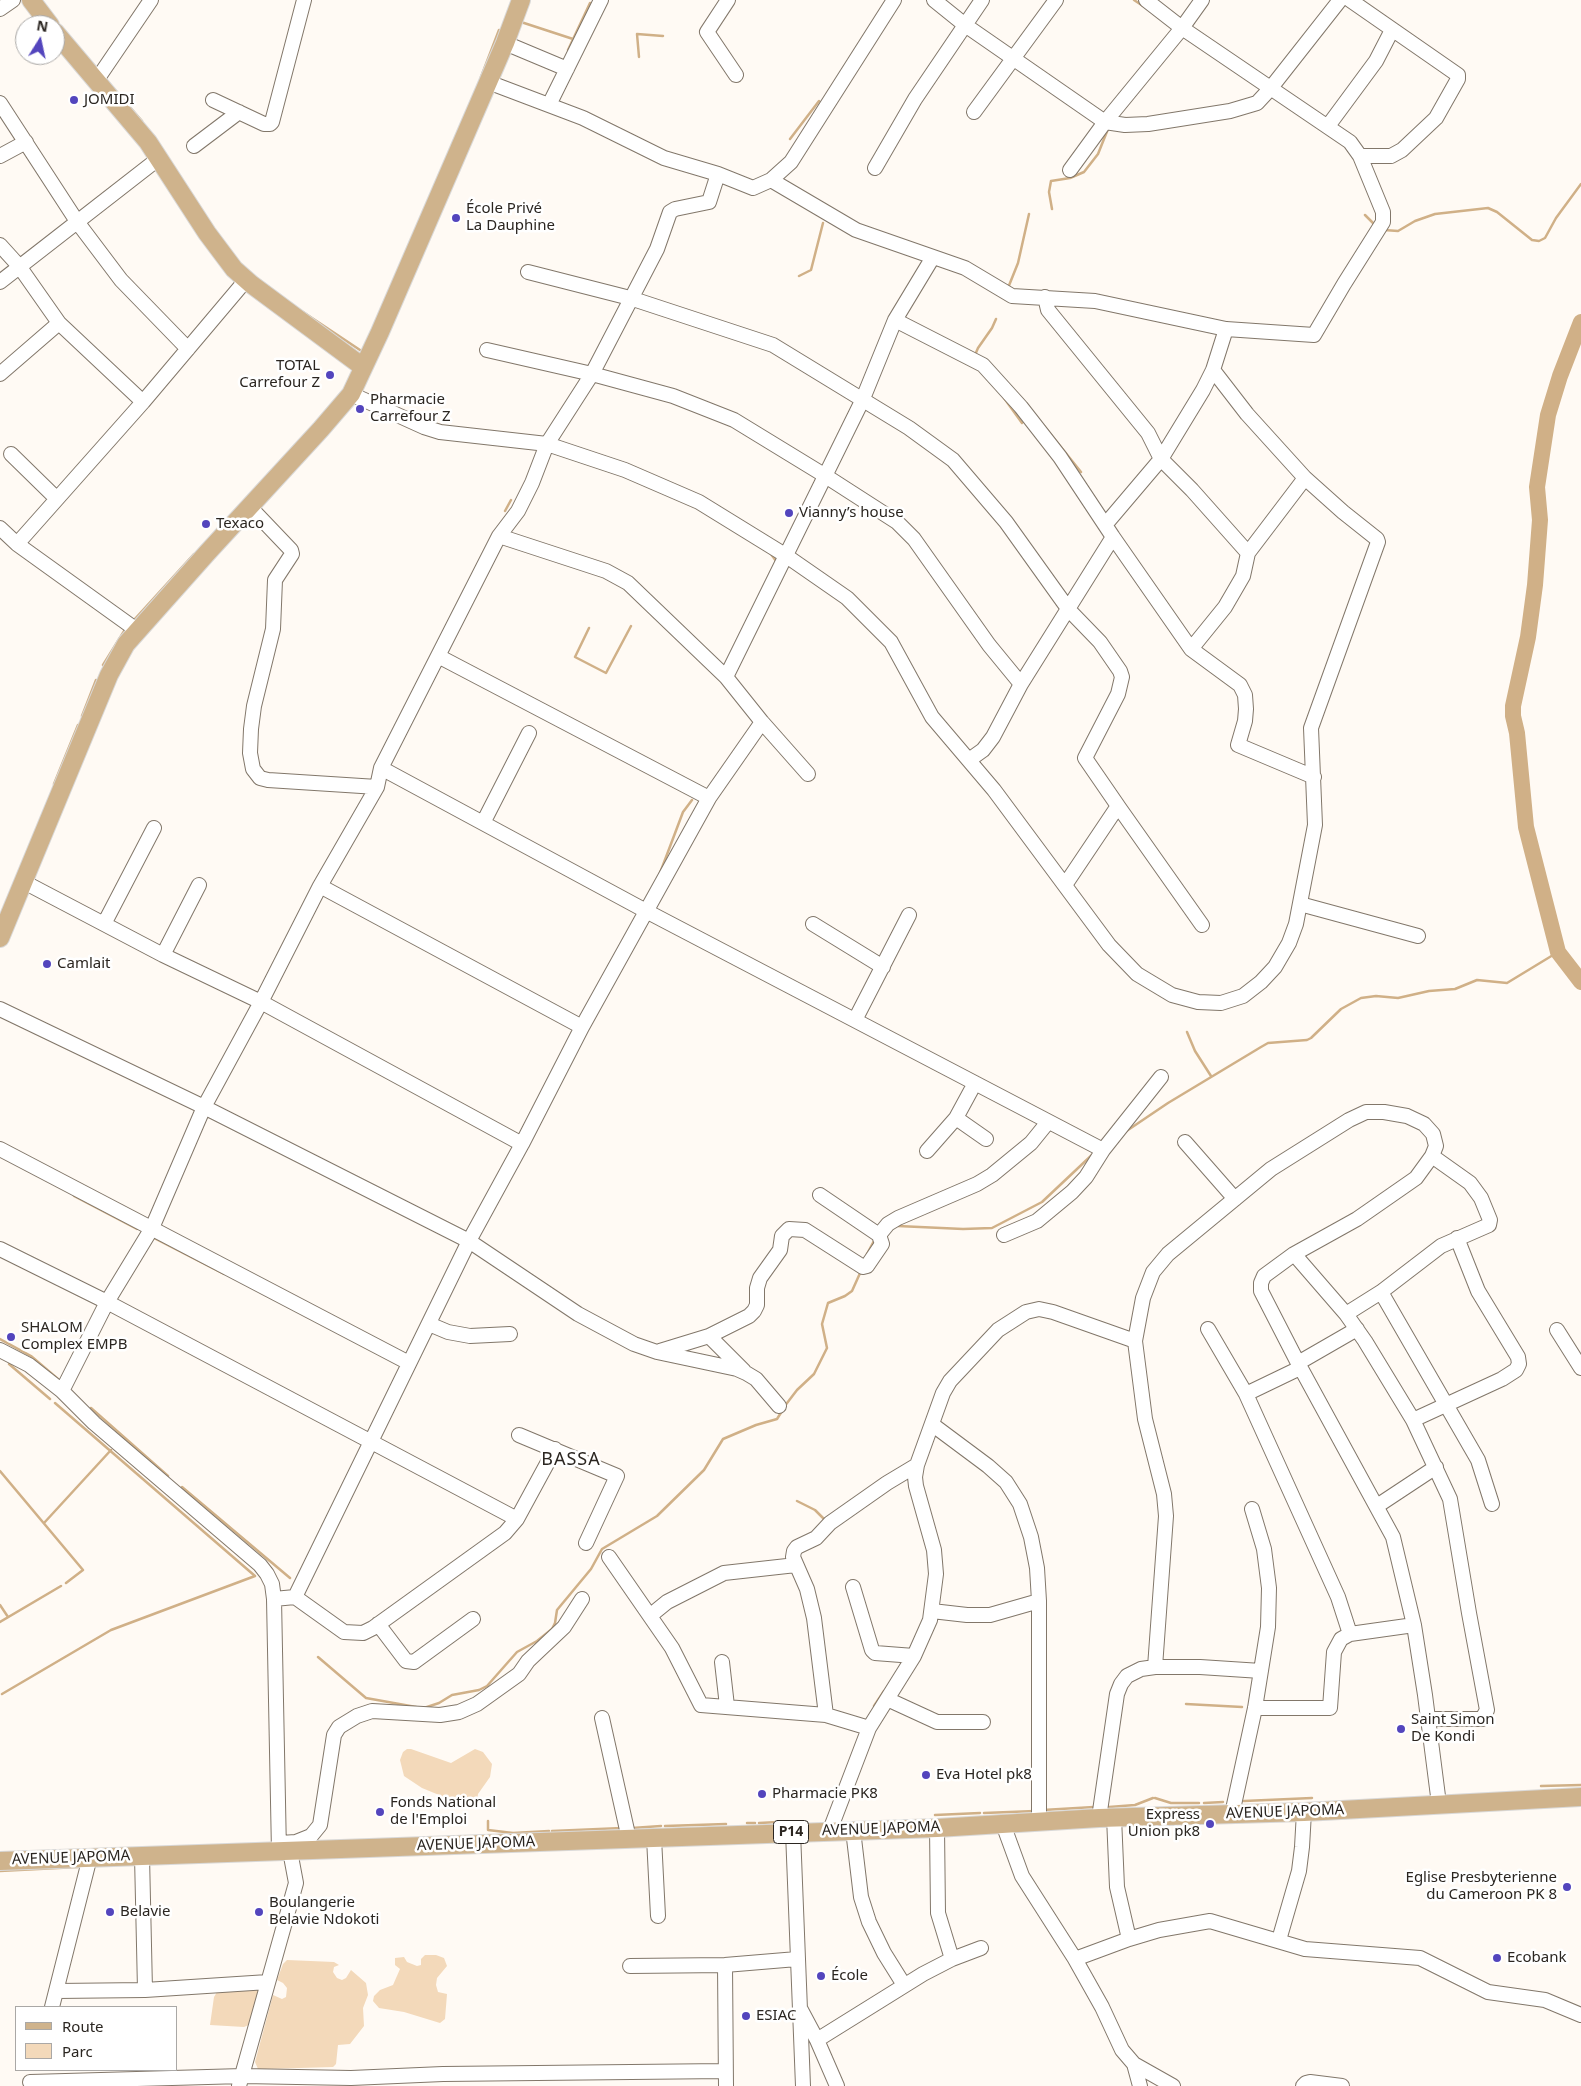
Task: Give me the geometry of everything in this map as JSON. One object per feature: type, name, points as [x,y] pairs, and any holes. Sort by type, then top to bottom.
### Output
[{"type":"main road","points":[[31,0],[42,15]]},
{"type":"main road","points":[[0,938],[109,675],[126,644],[351,394],[380,332],[505,43],[521,0]]},
{"type":"main road","points":[[65,44],[135,125],[222,255],[246,280],[363,367]]},
{"type":"main road","name":"AVENUE JAPOMA","points":[[0,1861],[283,1849],[937,1828],[1107,1817],[1304,1812],[1581,1797]]},
{"type":"street","points":[[0,9],[13,0]]},
{"type":"street","points":[[96,81],[151,0]]},
{"type":"street","points":[[213,100],[264,124],[272,122],[304,0]]},
{"type":"street","points":[[549,105],[601,0]]},
{"type":"street","points":[[728,0],[707,32],[736,75]]},
{"type":"street","points":[[488,82],[598,125],[664,158],[718,174],[753,188],[771,180],[791,162],[894,0]]},
{"type":"street","points":[[934,0],[964,25],[1105,122],[1125,125],[1148,124],[1230,111],[1257,103],[1340,0]]},
{"type":"street","points":[[875,168],[914,99],[982,0]]},
{"type":"street","points":[[974,112],[1056,0]]},
{"type":"street","points":[[771,180],[856,230],[965,268],[1012,296],[1095,301],[1226,329],[1314,334],[1383,222],[1383,212],[1360,156],[1350,142],[1182,28],[1146,0]]},
{"type":"street","points":[[1070,170],[1105,122],[1182,28],[1202,0]]},
{"type":"street","points":[[1350,0],[1455,72],[1458,79],[1436,118],[1402,150],[1391,156],[1360,156]]},
{"type":"street","points":[[1328,126],[1376,60],[1392,30]]},
{"type":"street","points":[[505,43],[567,69]]},
{"type":"street","points":[[0,103],[78,223],[130,292],[188,349]]},
{"type":"street","points":[[194,146],[239,112]]},
{"type":"street","points":[[0,156],[26,142]]},
{"type":"street","points":[[0,282],[158,159]]},
{"type":"street","points":[[62,1391],[108,1302],[152,1228],[204,1107],[261,1002],[320,886],[377,787],[381,768],[500,536],[518,511],[547,444],[592,374],[630,298],[658,249],[670,212],[675,209],[709,202],[718,174]]},
{"type":"street","points":[[0,245],[19,266],[59,323],[143,402]]},
{"type":"street","points":[[726,677],[862,400],[895,320],[933,257]]},
{"type":"street","points":[[528,272],[630,298],[773,345],[908,428],[947,455],[962,468],[1006,522],[1069,610],[1100,642],[1120,671],[1122,677],[1118,694],[1085,758],[1202,925]]},
{"type":"street","points":[[17,544],[143,402],[246,280]]},
{"type":"street","points":[[1045,297],[1048,310],[1148,433],[1161,459],[1192,490],[1248,553]]},
{"type":"street","points":[[895,320],[973,359],[991,372],[1060,457],[1113,538],[1191,649],[1240,685],[1245,694],[1245,721],[1238,745],[1314,776]]},
{"type":"street","points":[[0,374],[59,323]]},
{"type":"street","points":[[1105,525],[1161,459],[1213,370],[1226,329]]},
{"type":"street","points":[[486,350],[592,374],[673,396],[726,416],[824,475],[897,522],[914,539],[989,646],[1021,684]]},
{"type":"street","points":[[351,394],[424,427],[440,432],[547,444],[625,470],[698,502],[785,554],[846,598],[891,642],[932,717],[994,790],[1109,945],[1137,974],[1172,995],[1198,1002],[1221,1002],[1243,996],[1261,982],[1275,967],[1289,943],[1300,904],[1315,825],[1311,728],[1378,542],[1377,539],[1305,478],[1254,422],[1213,370]]},
{"type":"street","points":[[11,454],[57,499]]},
{"type":"street","points":[[1191,649],[1225,607],[1242,576],[1248,553],[1305,478]]},
{"type":"street","points":[[249,506],[291,550],[292,554],[275,580],[273,629],[252,721],[250,753],[253,769],[260,778],[268,780],[377,787]]},
{"type":"street","points":[[2,533],[138,631]]},
{"type":"street","points":[[500,536],[615,575],[628,583],[726,677],[762,722],[808,774]]},
{"type":"street","points":[[968,760],[988,745],[1021,684],[1113,538]]},
{"type":"street","points":[[438,656],[709,798]]},
{"type":"street","points":[[296,1598],[468,1240],[522,1144],[582,1027],[709,798],[762,722]]},
{"type":"street","points":[[483,823],[529,733]]},
{"type":"street","points":[[381,768],[646,911],[1103,1150]]},
{"type":"street","points":[[1065,885],[1118,806]]},
{"type":"street","points":[[104,924],[154,828]]},
{"type":"street","points":[[24,882],[163,955],[261,1002],[522,1144]]},
{"type":"street","points":[[163,955],[199,884]]},
{"type":"street","points":[[320,886],[582,1027]]},
{"type":"street","points":[[1300,904],[1418,936]]},
{"type":"street","points":[[855,1020],[909,915]]},
{"type":"street","points":[[813,924],[882,967]]},
{"type":"street","points":[[0,1009],[204,1107],[468,1240],[578,1314],[634,1344],[657,1352],[738,1369],[756,1379]]},
{"type":"street","points":[[1004,1235],[1036,1221],[1065,1198],[1086,1177],[1103,1150],[1161,1077]]},
{"type":"street","points":[[927,1151],[956,1118],[975,1083]]},
{"type":"street","points":[[1155,1667],[1166,1516],[1164,1494],[1144,1419],[1135,1341],[1143,1298],[1153,1272],[1168,1254],[1271,1169],[1349,1120],[1366,1112],[1392,1113],[1406,1116],[1424,1124],[1433,1134],[1436,1146],[1432,1156],[1416,1178],[1357,1220],[1294,1254],[1264,1276],[1261,1283],[1261,1291],[1299,1365],[1393,1537],[1414,1625],[1439,1804]]},
{"type":"street","points":[[956,1118],[986,1139]]},
{"type":"street","points":[[879,1234],[888,1224],[898,1218],[977,1184],[992,1175],[1031,1143],[1048,1122]]},
{"type":"street","points":[[1185,1142],[1235,1199]]},
{"type":"street","points":[[0,1149],[410,1363]]},
{"type":"street","points":[[1346,1314],[1381,1292],[1432,1252],[1457,1238],[1487,1227],[1490,1220],[1481,1198],[1470,1183],[1432,1156]]},
{"type":"street","points":[[657,1352],[709,1336],[749,1316],[754,1311],[758,1283],[780,1250],[782,1236],[790,1229],[805,1230],[865,1267],[882,1244],[879,1234],[820,1195]]},
{"type":"street","points":[[1413,1420],[1502,1379],[1516,1370],[1519,1364],[1518,1357],[1478,1290],[1457,1238]]},
{"type":"street","points":[[0,1249],[108,1302],[517,1519]]},
{"type":"street","points":[[1294,1254],[1357,1329],[1413,1420],[1447,1491],[1452,1508],[1487,1710],[1482,1719],[1428,1719]]},
{"type":"street","points":[[1381,1292],[1483,1471],[1492,1504]]},
{"type":"street","points":[[830,1830],[869,1728],[914,1656],[932,1611],[936,1574],[934,1550],[916,1486],[917,1465],[944,1393],[960,1370],[998,1330],[1026,1312],[1039,1309],[1053,1312],[1135,1341]]},
{"type":"street","points":[[429,1324],[448,1332],[470,1336],[510,1334]]},
{"type":"street","points":[[1208,1329],[1246,1394],[1338,1597],[1350,1634]]},
{"type":"street","points":[[1246,1394],[1299,1365],[1357,1329]]},
{"type":"street","points":[[1557,1330],[1581,1368]]},
{"type":"street","points":[[709,1336],[742,1370],[756,1379],[779,1406]]},
{"type":"street","points":[[0,1350],[29,1365],[62,1391],[94,1423],[260,1565],[272,1584],[283,1849],[296,1883],[241,2081]]},
{"type":"street","points":[[933,1425],[988,1466],[1006,1482],[1020,1504],[1030,1537],[1037,1568],[1039,1601],[1039,1821]]},
{"type":"street","points":[[519,1435],[617,1476],[586,1543]]},
{"type":"street","points":[[274,1599],[296,1598],[344,1632],[363,1633],[494,1542],[517,1519],[554,1449]]},
{"type":"street","points":[[826,1715],[814,1618],[807,1589],[793,1557],[797,1547],[816,1538],[830,1523],[887,1483],[917,1465]]},
{"type":"street","points":[[1377,1506],[1436,1467]]},
{"type":"street","points":[[1232,1814],[1255,1708],[1268,1627],[1269,1588],[1264,1549],[1252,1509]]},
{"type":"street","points":[[608,1557],[651,1616],[685,1670],[699,1703],[704,1706],[727,1706],[826,1715],[869,1728]]},
{"type":"street","points":[[651,1616],[667,1602],[724,1573],[796,1564]]},
{"type":"street","points":[[853,1587],[872,1650],[879,1654],[914,1656]]},
{"type":"street","points":[[283,1849],[311,1836],[320,1825],[334,1735],[339,1727],[357,1716],[372,1711],[440,1715],[459,1712],[477,1704],[519,1674],[528,1662],[564,1626],[582,1599]]},
{"type":"street","points":[[932,1611],[985,1615],[1039,1601]]},
{"type":"street","points":[[378,1624],[406,1661],[410,1663],[473,1619]]},
{"type":"street","points":[[1255,1708],[1330,1708],[1334,1652],[1341,1640],[1350,1634],[1414,1625]]},
{"type":"street","points":[[722,1662],[727,1706]]},
{"type":"street","points":[[1128,1939],[1117,1887],[1107,1817],[1117,1694],[1121,1684],[1127,1676],[1141,1669],[1155,1667],[1200,1667],[1262,1671]]},
{"type":"street","points":[[887,1698],[936,1722],[983,1722]]},
{"type":"street","points":[[602,1718],[629,1839]]},
{"type":"street","points":[[1279,1940],[1298,1871],[1302,1847],[1304,1812]]},
{"type":"street","points":[[1003,1824],[1022,1876],[1075,1959],[1102,2007],[1122,2050],[1134,2064],[1173,2086]]},
{"type":"street","points":[[937,1828],[938,1912],[952,1959]]},
{"type":"street","points":[[853,1830],[861,1897],[881,1945],[904,1985]]},
{"type":"street","points":[[793,1832],[803,2086]]},
{"type":"street","points":[[654,1838],[658,1916]]},
{"type":"street","points":[[142,1856],[145,1990]]},
{"type":"street","points":[[52,2006],[90,1857]]},
{"type":"street","points":[[1075,1959],[1128,1939],[1159,1930],[1208,1921],[1305,1949],[1420,1958],[1488,1992],[1546,2000],[1581,2014]]},
{"type":"street","points":[[818,2040],[904,1985],[952,1959],[981,1948]]},
{"type":"street","points":[[630,1966],[724,1965],[797,1958]]},
{"type":"street","points":[[724,1965],[726,2086]]},
{"type":"street","points":[[57,1991],[145,1990],[268,1982]]},
{"type":"street","points":[[800,2008],[818,2040],[838,2086]]},
{"type":"street","points":[[1134,2064],[1140,2086]]},
{"type":"street","points":[[30,2079],[350,2082],[536,2080],[726,2071]]},
{"type":"street","points":[[1303,2086],[1310,2082],[1342,2086]]},
{"type":"green space","points":[[407,1749],[451,1763],[475,1749],[483,1752],[492,1764],[490,1777],[478,1794],[477,1802],[469,1805],[461,1804],[422,1788],[404,1776],[400,1760],[403,1752]]},
{"type":"green space","points":[[425,1955],[436,1955],[444,1958],[447,1966],[437,1978],[436,1985],[438,1992],[447,1994],[445,2019],[440,2023],[404,2012],[379,2008],[373,2001],[374,1996],[380,1990],[393,1985],[400,1969],[395,1965],[395,1958],[404,1957],[407,1962],[417,1966],[421,1965],[421,1959]]},
{"type":"green space","points":[[287,1960],[334,1962],[339,1965],[334,1967],[333,1972],[337,1978],[342,1980],[346,1978],[351,1970],[366,1983],[368,1995],[363,2008],[364,2026],[350,2044],[338,2045],[336,2064],[333,2067],[258,2069],[255,2062],[273,1995],[282,1999],[286,1997],[287,1988],[277,1980],[283,1964]]},
{"type":"green space","points":[[256,1989],[260,1991],[251,2024],[244,2027],[210,2025],[214,1997],[217,1992]]},
{"type":"waterway","points":[[1134,0],[1143,6]]},
{"type":"waterway","points":[[568,50],[590,3]]},
{"type":"waterway","points":[[521,22],[573,39]]},
{"type":"waterway","points":[[481,77],[499,30]]},
{"type":"waterway","points":[[639,57],[637,34],[663,36]]},
{"type":"waterway","points":[[106,80],[142,121]]},
{"type":"waterway","points":[[790,139],[819,101]]},
{"type":"waterway","points":[[1052,209],[1049,192],[1051,181],[1070,178],[1084,172],[1098,154],[1108,129]]},
{"type":"waterway","points":[[1384,230],[1398,231],[1415,221],[1435,214],[1488,208],[1497,212],[1532,240],[1539,241],[1545,238],[1556,218],[1581,184]]},
{"type":"waterway","points":[[1008,288],[1018,263],[1029,214]]},
{"type":"waterway","points":[[1365,215],[1375,225]]},
{"type":"waterway","points":[[799,276],[811,270],[823,223]]},
{"type":"waterway","points":[[303,312],[363,352]]},
{"type":"waterway","points":[[977,356],[975,355],[978,348],[996,319]]},
{"type":"waterway","points":[[1581,322],[1560,376],[1548,415],[1537,487],[1540,520],[1535,585],[1528,637],[1513,706],[1526,827],[1558,952],[1581,982]]},
{"type":"waterway","points":[[1004,398],[1022,423]]},
{"type":"waterway","points":[[1044,426],[1081,472]]},
{"type":"waterway","points":[[505,511],[511,500]]},
{"type":"waterway","points":[[133,621],[194,554]]},
{"type":"waterway","points":[[771,554],[776,561],[775,564]]},
{"type":"waterway","points":[[589,628],[575,657],[606,673],[631,626]]},
{"type":"waterway","points":[[103,665],[126,628]]},
{"type":"waterway","points":[[82,716],[96,680]]},
{"type":"waterway","points":[[54,784],[78,725]]},
{"type":"waterway","points":[[660,873],[683,812],[692,800]]},
{"type":"waterway","points":[[1125,1132],[1168,1103],[1268,1043],[1307,1040],[1311,1038],[1341,1009],[1361,998],[1376,996],[1398,998],[1429,991],[1455,989],[1477,980],[1507,983],[1558,952]]},
{"type":"waterway","points":[[1187,1032],[1195,1051],[1211,1076]]},
{"type":"waterway","points":[[898,1226],[963,1229],[992,1228],[1042,1202],[1094,1153]]},
{"type":"waterway","points":[[74,1196],[137,1229]]},
{"type":"waterway","points":[[154,1238],[224,1274]]},
{"type":"waterway","points":[[867,1254],[875,1239]]},
{"type":"waterway","points":[[784,1407],[797,1390],[814,1374],[827,1348],[822,1324],[828,1303],[852,1291],[861,1271]]},
{"type":"waterway","points":[[0,1339],[31,1356],[58,1379]]},
{"type":"waterway","points":[[9,1364],[50,1399]]},
{"type":"waterway","points":[[2,1694],[111,1630],[255,1576],[55,1403]]},
{"type":"waterway","points":[[92,1414],[91,1408],[168,1476]]},
{"type":"waterway","points":[[424,1708],[439,1703],[452,1695],[479,1690],[487,1686],[517,1652],[537,1641],[552,1629],[557,1610],[591,1569],[602,1549],[657,1516],[704,1470],[723,1439],[756,1425],[777,1419],[782,1411]]},
{"type":"waterway","points":[[44,1523],[111,1450]]},
{"type":"waterway","points":[[0,1471],[83,1570],[66,1583]]},
{"type":"waterway","points":[[182,1487],[290,1578]]},
{"type":"waterway","points":[[797,1501],[815,1510],[826,1521]]},
{"type":"waterway","points":[[0,1622],[61,1586]]},
{"type":"waterway","points":[[0,1605],[8,1617]]},
{"type":"waterway","points":[[318,1657],[366,1698],[416,1707]]},
{"type":"waterway","points":[[874,1706],[884,1691]]},
{"type":"waterway","points":[[1186,1704],[1242,1707]]},
{"type":"waterway","points":[[1541,1786],[1581,1785]]},
{"type":"waterway","points":[[1109,1807],[1135,1805],[1153,1798]]},
{"type":"waterway","points":[[1155,1798],[1171,1803],[1199,1803]]},
{"type":"waterway","points":[[1244,1801],[1312,1798]]},
{"type":"waterway","points":[[1204,1803],[1223,1802]]},
{"type":"waterway","points":[[1043,1810],[1094,1807]]},
{"type":"waterway","points":[[984,1813],[1035,1811]]},
{"type":"waterway","points":[[935,1815],[980,1813]]},
{"type":"waterway","points":[[488,1821],[488,1830],[513,1833],[549,1831]]},
{"type":"waterway","points":[[759,1823],[778,1822]]},
{"type":"waterway","points":[[747,1823],[755,1823]]},
{"type":"waterway","points":[[665,1826],[726,1824]]},
{"type":"waterway","points":[[632,1828],[661,1826]]},
{"type":"waterway","points":[[552,1831],[622,1828]]},
{"type":"waterway","points":[[0,1871],[78,1867]]},
{"type":"place","name":"JOMIDI","points":[[74,100]]},
{"type":"place","name":"École Privé La Dauphine","points":[[456,218]]},
{"type":"place","name":"TOTAL Carrefour Z","points":[[330,375]]},
{"type":"place","name":"Pharmacie Carrefour Z","points":[[360,409]]},
{"type":"place","name":"Vianny’s house","points":[[789,513]]},
{"type":"place","name":"Texaco","points":[[206,524]]},
{"type":"place","name":"Camlait","points":[[47,964]]},
{"type":"place","name":"SHALOM Complex EMPB","points":[[11,1337]]},
{"type":"place","name":"Saint Simon De Kondi","points":[[1401,1729]]},
{"type":"place","name":"Eva Hotel pk8","points":[[926,1775]]},
{"type":"place","name":"Pharmacie PK8","points":[[762,1794]]},
{"type":"place","name":"Fonds National de l'Emploi","points":[[380,1812]]},
{"type":"place","name":"Express Union pk8","points":[[1210,1824]]},
{"type":"place","name":"Eglise Presbyterienne du Cameroon PK 8","points":[[1567,1887]]},
{"type":"place","name":"Belavie","points":[[110,1912]]},
{"type":"place","name":"Boulangerie Belavie Ndokoti","points":[[259,1912]]},
{"type":"place","name":"Ecobank","points":[[1497,1958]]},
{"type":"place","name":"École","points":[[821,1976]]},
{"type":"place","name":"ESIAC","points":[[746,2016]]},
{"type":"district","name":"BASSA","points":[[571,1460]]}]
